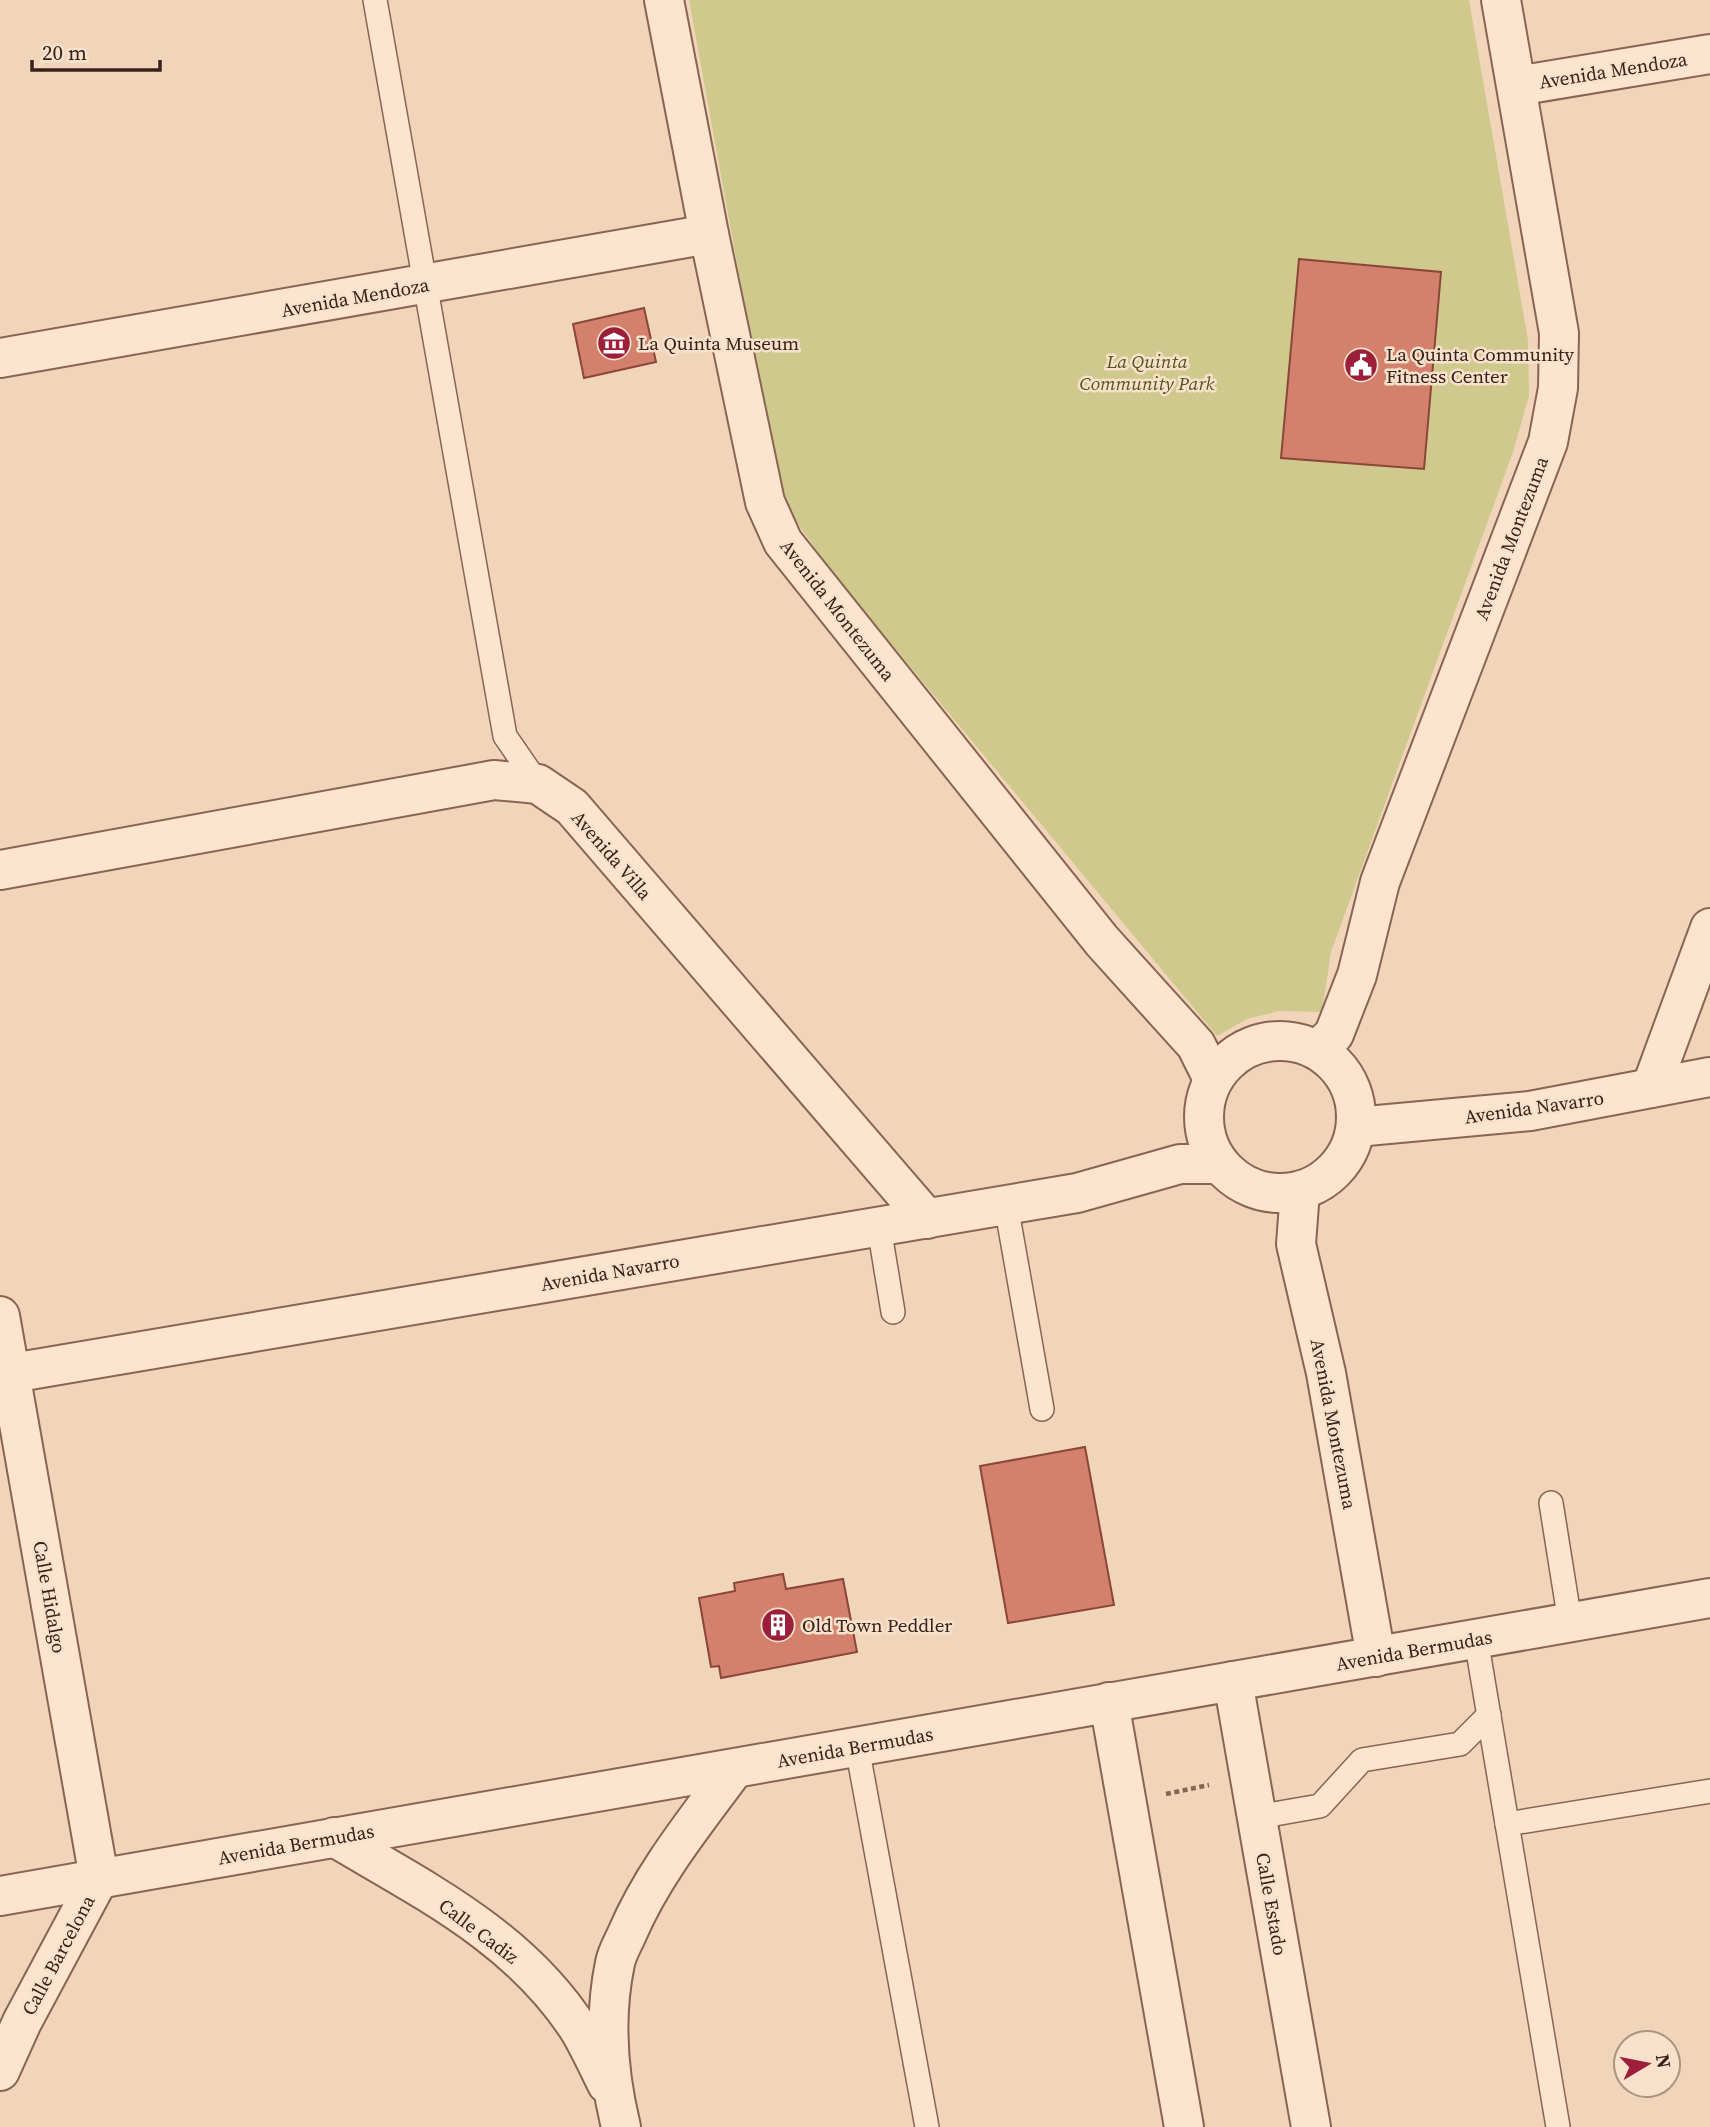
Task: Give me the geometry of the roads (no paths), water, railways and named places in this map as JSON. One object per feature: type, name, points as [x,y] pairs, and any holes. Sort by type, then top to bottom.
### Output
[{"type":"street","name":"Avenida Montezuma","points":[[664,0],[765,502],[783,542],[1102,941],[1196,1045],[1213,1079]]},
{"type":"street","name":"Avenida Montezuma","points":[[1318,1050],[1334,1034],[1357,975],[1380,882],[1548,442],[1558,388],[1559,333],[1501,0]]},
{"type":"street","name":"Avenida Mendoza","points":[[1517,86],[1710,54]]},
{"type":"street","name":"Avenida Mendoza","points":[[0,358],[709,234]]},
{"type":"street","name":"Avenida Villa","points":[[0,870],[494,780],[538,784],[572,807],[927,1219]]},
{"type":"street","points":[[1651,1088],[1710,928]]},
{"type":"street","points":[[1290,1041],[1318,1050],[1341,1070],[1354,1097],[1356,1127],[1347,1156],[1327,1178],[1300,1191],[1270,1194],[1242,1184],[1219,1164],[1206,1138],[1204,1107],[1213,1079],[1233,1056],[1259,1043],[1290,1041]]},
{"type":"street","name":"Avenida Navarro","points":[[1356,1127],[1530,1111],[1710,1077]]},
{"type":"street","name":"Avenida Navarro","points":[[5,1374],[1006,1205],[1077,1192],[1180,1164],[1219,1164]]},
{"type":"street","name":"Avenida Montezuma","points":[[1300,1191],[1297,1244],[1326,1373],[1376,1657]]},
{"type":"street","name":"Calle Hidalgo","points":[[0,1316],[5,1374],[99,1878]]},
{"type":"street","name":"Avenida Bermudas","points":[[0,1896],[1710,1598]]},
{"type":"street","name":"Calle Estado","points":[[1233,1681],[1311,2127]]},
{"type":"street","points":[[1109,1702],[1184,2127]]},
{"type":"street","name":"Calle Cadiz","points":[[617,2111],[608,2018],[615,1961],[634,1917],[655,1880],[734,1769]]},
{"type":"street","name":"Calle Cadiz","points":[[334,1838],[462,1913],[511,1951],[550,1992],[579,2031],[617,2111]]},
{"type":"street","name":"Calle Barcelona","points":[[0,2071],[22,2022],[99,1878]]},
{"type":"lane","points":[[376,0],[505,736],[538,784]]},
{"type":"lane","points":[[1006,1205],[1042,1409]]},
{"type":"lane","points":[[879,1227],[893,1312]]},
{"type":"lane","points":[[1551,1503],[1570,1622]]},
{"type":"lane","points":[[1476,1639],[1558,2127]]},
{"type":"lane","points":[[1257,1817],[1320,1806],[1362,1760],[1460,1744],[1489,1715]]},
{"type":"lane","points":[[857,1747],[927,2127]]},
{"type":"lane","points":[[1507,1824],[1710,1791]]},
{"type":"place","name":"La Quinta Museum","points":[[614,343]]},
{"type":"place","name":"La Quinta Community Fitness Center","points":[[1361,365]]},
{"type":"place","name":"Old Town Peddler","points":[[778,1625]]},
{"type":"park label","name":"La Quinta Community Park","points":[[1147,372]]}]
